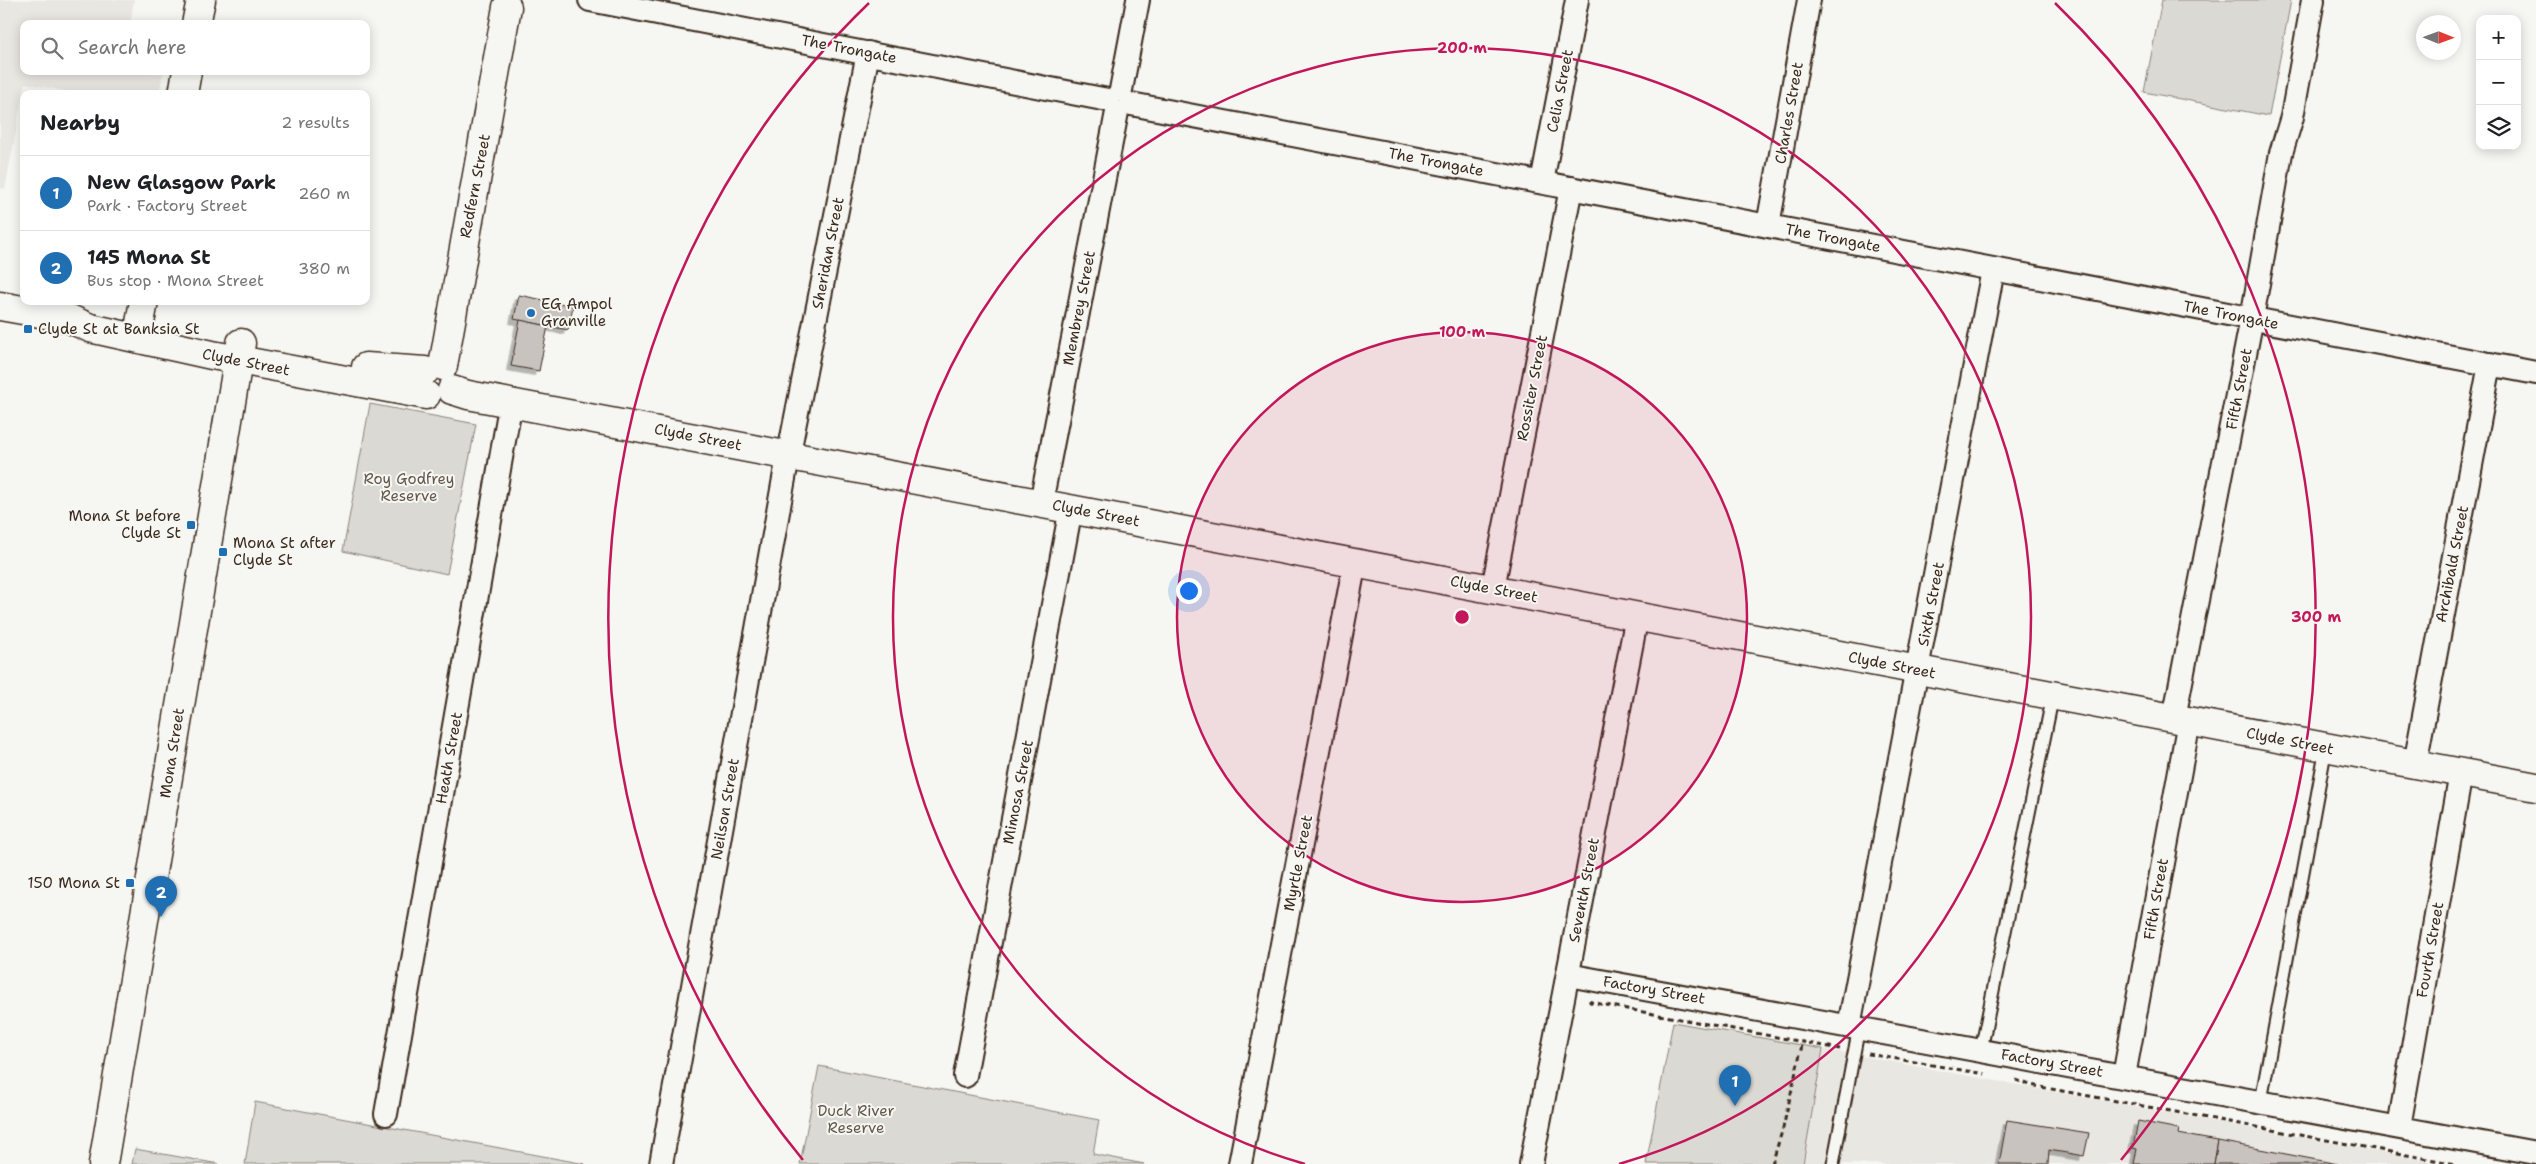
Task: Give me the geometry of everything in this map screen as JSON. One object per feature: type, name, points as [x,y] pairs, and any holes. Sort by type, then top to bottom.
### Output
[{"type":"main road","points":[[197,20],[201,0]]},
{"type":"main road","name":"Redfern Street","points":[[437,380],[509,2]]},
{"type":"main road","points":[[184,90],[186,75]]},
{"type":"main road","name":"Clyde Street","points":[[0,306],[68,318],[90,328],[437,380],[468,395],[511,401],[2536,788]]},
{"type":"main road","name":"Clyde Street","points":[[68,318],[92,314],[142,312],[239,351]]},
{"type":"main road","name":"Mona Street","points":[[103,1164],[239,351]]},
{"type":"street","name":"The Trongate","points":[[590,0],[2536,373]]},
{"type":"street","name":"Membrey Street","points":[[1042,502],[1138,0]]},
{"type":"street","name":"Celia Street","points":[[1542,182],[1577,0]]},
{"type":"street","name":"Charles Street","points":[[1768,225],[1809,0]]},
{"type":"street","name":"Fifth Street","points":[[2124,1076],[2182,720],[2281,152],[2292,117],[2313,0]]},
{"type":"street","name":"Sheridan Street","points":[[789,454],[868,52]]},
{"type":"street","name":"Rossiter Street","points":[[1493,588],[1571,188]]},
{"type":"street","name":"Sixth Street","points":[[1854,1027],[1918,670],[1993,270]]},
{"type":"street","name":"Archibald Street","points":[[2415,764],[2490,364]]},
{"type":"street","name":"Heath Street","points":[[386,1114],[511,401]]},
{"type":"street","name":"Neilson Street","points":[[661,1164],[789,454]]},
{"type":"street","name":"Mimosa Street","points":[[965,1076],[1071,508]]},
{"type":"street","name":"Myrtle Street","points":[[1240,1164],[1355,562]]},
{"type":"street","name":"Seventh Street","points":[[1531,1164],[1637,616]]},
{"type":"street","name":"Fourth Street","points":[[2399,1127],[2461,773]]},
{"type":"street","name":"Factory Street","points":[[1568,975],[2536,1153]]},
{"type":"lane","points":[[1981,1050],[2053,696]]},
{"type":"lane","points":[[2261,1101],[2326,747]]},
{"type":"lane","points":[[1834,1164],[1854,1051],[1854,1027]]},
{"type":"path","points":[[1593,980],[1590,1002],[1987,1074]]},
{"type":"path","points":[[1772,1164],[1783,1128],[1809,1018]]},
{"type":"path","points":[[2013,1079],[2030,1085],[2456,1164]]},
{"type":"shaded area","points":[[0,0],[134,0],[131,20],[20,20],[20,75],[163,75],[160,90],[60,90],[25,83],[24,90],[20,90],[20,110],[5,189],[0,188]]},
{"type":"shaded area","points":[[1823,1049],[2446,1164],[1803,1164]]},
{"type":"green space","points":[[2162,0],[2291,0],[2269,116],[2144,92]]},
{"type":"green space","name":"Roy Godfrey Reserve","points":[[370,404],[476,424],[447,574],[343,551]]},
{"type":"green space","points":[[1673,1022],[1823,1049],[1803,1164],[1646,1164]]},
{"type":"green space","name":"Duck River Reserve","points":[[819,1066],[1099,1120],[1093,1154],[1144,1164],[800,1164]]},
{"type":"green space","points":[[255,1102],[585,1164],[245,1164]]},
{"type":"green space","points":[[135,1149],[219,1164],[132,1164]]},
{"type":"building","points":[[519,295],[573,306],[568,330],[514,319]]},
{"type":"building","points":[[520,320],[548,326],[539,371],[511,366]]},
{"type":"building","points":[[2007,1120],[2089,1133],[2084,1156],[2049,1150],[2048,1164],[1999,1164]]},
{"type":"building","points":[[2138,1121],[2179,1129],[2178,1134],[2218,1141],[2214,1164],[2134,1164],[2137,1149],[2133,1148]]},
{"type":"building","points":[[2218,1141],[2338,1164],[2214,1164]]},
{"type":"place","name":"EG Ampol Granville","points":[[531,313]]},
{"type":"place","name":"Clyde St at Banksia St","points":[[28,329]]},
{"type":"place","name":"Mona St before Clyde St","points":[[191,525]]},
{"type":"place","name":"Mona St after Clyde St","points":[[223,552]]},
{"type":"place","name":"150 Mona St","points":[[130,883]]},
{"type":"place","name":"145 Mona St","points":[[161,917]]},
{"type":"place","name":"New Glasgow Park","points":[[1735,1106]]}]
